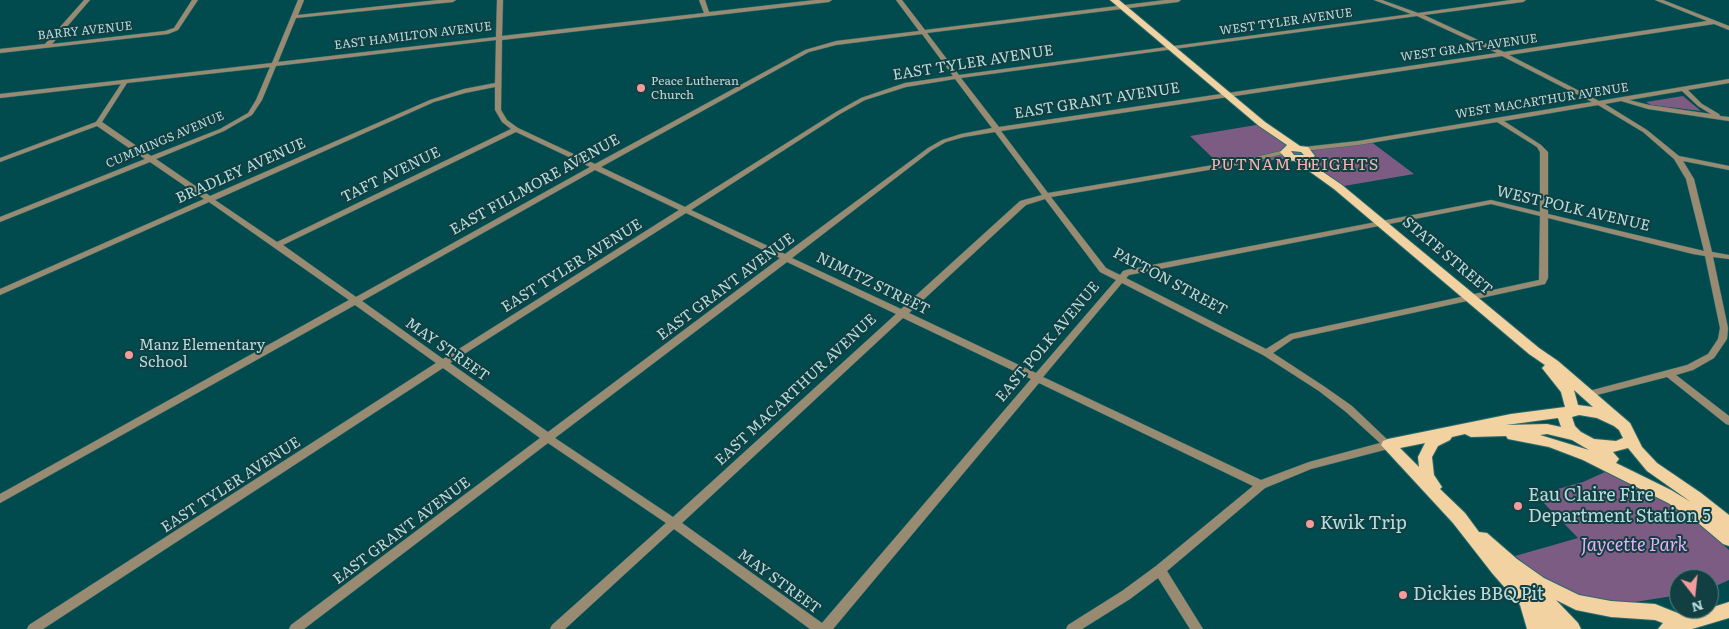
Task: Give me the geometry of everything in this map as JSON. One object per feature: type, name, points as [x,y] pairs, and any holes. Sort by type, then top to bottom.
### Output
[{"type":"main road","name":"STATE STREET","points":[[1114,0],[1470,299],[1589,394],[1629,432],[1631,441]]},
{"type":"main road","name":"STATE STREET","points":[[1534,351],[1567,390],[1571,411],[1565,416],[1565,422],[1576,436]]},
{"type":"main road","points":[[1388,445],[1512,419],[1571,411],[1599,413],[1619,422]]},
{"type":"main road","points":[[1438,496],[1427,476],[1426,457],[1433,442],[1453,432],[1546,429],[1576,436],[1589,443],[1703,518],[1729,540]]},
{"type":"main road","points":[[1497,432],[1566,447],[1672,498]]},
{"type":"main road","points":[[1589,443],[1599,446],[1617,447],[1631,441],[1644,460],[1652,467],[1696,496],[1729,524]]},
{"type":"main road","name":"PATTON STREET","points":[[1388,445],[1458,518],[1552,629]]},
{"type":"main road","name":"PATTON STREET","points":[[1458,518],[1511,564],[1572,629]]},
{"type":"main road","points":[[1511,564],[1538,582],[1576,602],[1610,610],[1655,612],[1686,624]]},
{"type":"main road","points":[[1524,598],[1536,629]]},
{"type":"main road","points":[[1666,629],[1729,610]]},
{"type":"street","points":[[47,46],[87,0]]},
{"type":"street","name":"BARRY AVENUE","points":[[0,51],[173,32],[195,0]]},
{"type":"street","name":"CUMMINGS AVENUE","points":[[0,220],[222,130],[250,114],[259,100],[301,0]]},
{"type":"street","points":[[293,17],[402,3],[453,0]]},
{"type":"street","name":"NIMITZ STREET","points":[[500,0],[498,110],[504,121],[516,129],[684,211],[787,258],[1261,485]]},
{"type":"street","points":[[702,0],[707,14]]},
{"type":"street","name":"EAST HAMILTON AVENUE","points":[[0,96],[828,0]]},
{"type":"street","name":"PATTON STREET","points":[[899,0],[1103,270],[1266,353],[1322,388],[1349,409],[1388,445]]},
{"type":"street","points":[[1122,7],[1178,0]]},
{"type":"street","points":[[1377,0],[1417,14],[1504,54],[1599,103],[1645,131],[1677,158],[1692,184],[1707,255],[1725,314],[1722,339],[1714,352],[1701,363],[1669,374],[1589,394]]},
{"type":"street","name":"WEST TYLER AVENUE","points":[[1171,48],[1523,0]]},
{"type":"street","points":[[1658,0],[1729,28]]},
{"type":"street","name":"EAST FILLMORE AVENUE","points":[[0,499],[807,51],[836,43],[1122,7]]},
{"type":"street","name":"WEST GRANT AVENUE","points":[[1227,95],[1714,22]]},
{"type":"street","name":"EAST TYLER AVENUE","points":[[34,629],[442,364],[863,99],[905,85],[1171,48]]},
{"type":"street","name":"WEST MACARTHUR AVENUE","points":[[1297,153],[1729,81]]},
{"type":"street","points":[[0,160],[98,123],[125,82]]},
{"type":"street","name":"BRADLEY AVENUE","points":[[0,292],[432,102],[464,91],[497,85]]},
{"type":"street","points":[[1684,89],[1700,105],[1725,119]]},
{"type":"street","name":"EAST GRANT AVENUE","points":[[295,629],[930,149],[944,141],[963,135],[1227,95]]},
{"type":"street","points":[[1621,100],[1638,105],[1725,119]]},
{"type":"street","points":[[1266,353],[1281,341],[1290,337],[1542,282],[1544,278],[1544,152],[1539,146],[1498,120]]},
{"type":"street","name":"MAY STREET","points":[[98,123],[277,245],[442,364],[674,524],[820,629]]},
{"type":"street","name":"TAFT AVENUE","points":[[277,245],[516,129]]},
{"type":"street","name":"EAST MACARTHUR AVENUE","points":[[556,629],[674,524],[1022,203],[1045,195],[1242,162],[1264,162],[1297,153]]},
{"type":"street","points":[[1677,158],[1729,168]]},
{"type":"street","name":"WEST POLK AVENUE","points":[[1381,224],[1491,202],[1707,255],[1729,256]]},
{"type":"street","name":"EAST POLK AVENUE","points":[[825,629],[1126,273],[1381,224]]},
{"type":"street","points":[[1669,374],[1729,421]]},
{"type":"street","points":[[1072,629],[1126,595],[1160,570],[1261,485],[1309,466],[1388,445]]},
{"type":"street","points":[[1160,570],[1197,629]]},
{"type":"green space","points":[[1683,96],[1701,111],[1651,105],[1646,102]]},
{"type":"green space","points":[[1262,124],[1300,148],[1370,141],[1414,174],[1338,187],[1291,158],[1221,166],[1190,136]]},
{"type":"green space","name":"Jaycette Park","points":[[1605,472],[1662,499],[1692,518],[1729,550],[1729,580],[1719,584],[1719,569],[1669,569],[1669,597],[1635,602],[1606,603],[1570,593],[1541,577],[1515,556],[1578,538],[1536,495],[1583,482]]},
{"type":"place","name":"Peace Lutheran Church","points":[[641,88]]},
{"type":"place","name":"Manz Elementary School","points":[[129,355]]},
{"type":"place","name":"Eau Claire Fire Department Station 5","points":[[1518,506]]},
{"type":"place","name":"Kwik Trip","points":[[1310,524]]},
{"type":"place","name":"Dickies BBQ Pit","points":[[1403,595]]},
{"type":"district","name":"PUTNAM HEIGHTS","points":[[1295,165]]}]
